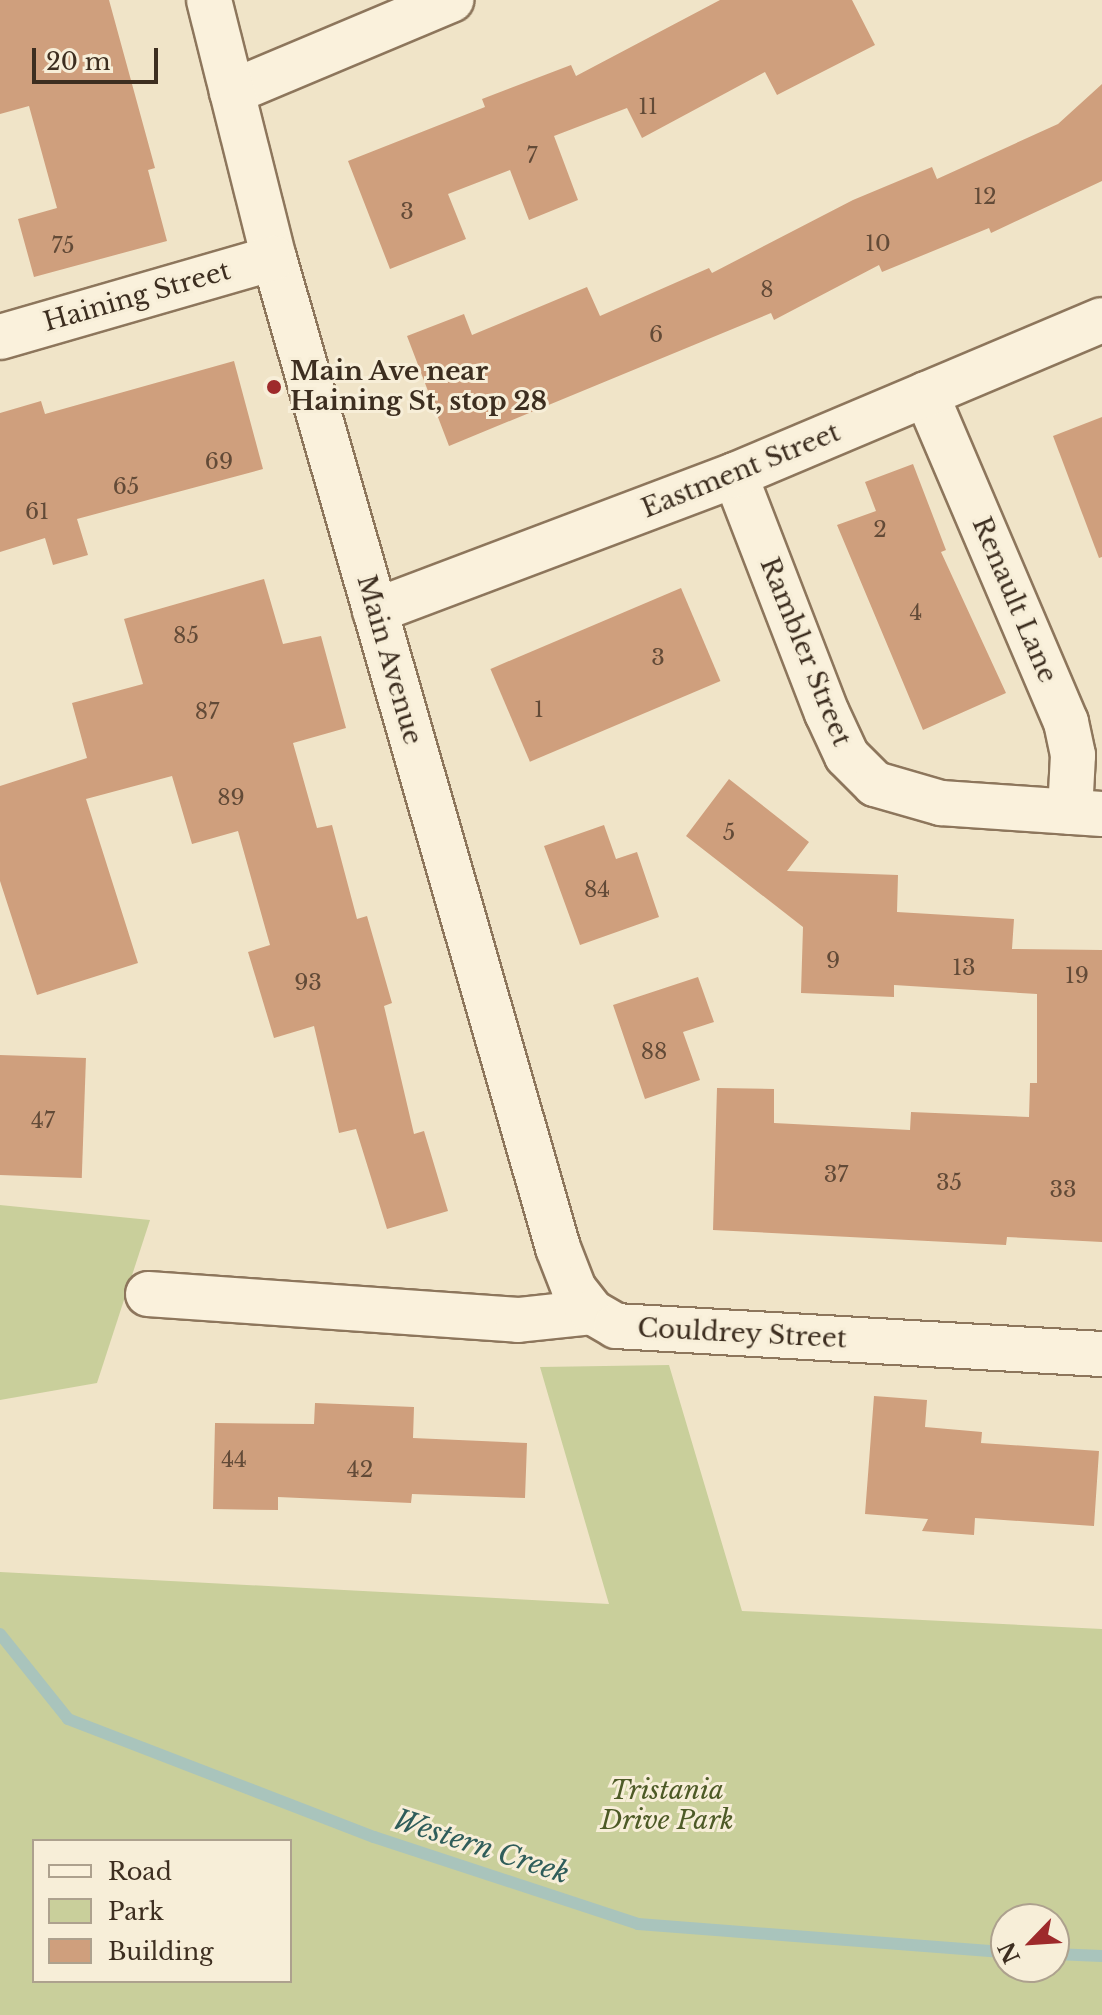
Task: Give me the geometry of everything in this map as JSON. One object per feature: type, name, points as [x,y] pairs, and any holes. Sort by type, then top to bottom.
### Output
[{"type":"street","name":"Main Avenue","points":[[209,0],[274,258],[558,1248],[574,1289],[592,1312]]},
{"type":"street","points":[[232,92],[451,0]]},
{"type":"street","name":"Haining Street","points":[[0,337],[274,258]]},
{"type":"street","name":"Eastment Street","points":[[375,611],[735,475],[1102,320]]},
{"type":"street","name":"Renault Lane","points":[[926,394],[1066,722],[1086,813]]},
{"type":"street","name":"Rambler Street","points":[[735,475],[827,713],[847,756],[866,775],[905,796],[941,803],[1086,813]]},
{"type":"street","name":"Couldrey Street","points":[[148,1294],[518,1320],[592,1312],[616,1326],[645,1330],[1102,1354]]},
{"type":"green space","points":[[0,1205],[150,1220],[97,1383],[0,1400]]},
{"type":"green space","name":"Tristania Drive Park","points":[[669,1365],[742,1611],[1102,1629],[1102,2015],[0,2015],[0,1572],[609,1604],[540,1367]]},
{"type":"building","points":[[0,0],[109,0],[155,168],[148,170],[167,241],[34,277],[18,219],[57,208],[29,106],[0,114]]},
{"type":"building","points":[[720,0],[852,0],[875,45],[777,95],[765,72],[642,138],[627,108],[554,136],[578,200],[529,220],[510,170],[448,194],[466,239],[390,269],[348,161],[485,107],[482,99],[571,65],[576,76]]},
{"type":"building","points":[[1102,84],[1102,181],[991,233],[989,228],[882,272],[879,265],[774,320],[771,313],[449,446],[407,336],[464,314],[472,335],[587,287],[600,316],[709,268],[712,273],[853,200],[932,167],[937,179],[1058,124]]},
{"type":"building","points":[[234,361],[263,469],[77,519],[88,555],[53,565],[45,538],[0,552],[0,413],[41,401],[45,414]]},
{"type":"building","points":[[1102,417],[1102,557],[1099,558],[1053,436]]},
{"type":"building","points":[[913,464],[946,550],[941,552],[1006,693],[923,730],[837,525],[876,511],[865,482]]},
{"type":"building","points":[[264,579],[283,644],[321,636],[346,728],[293,743],[317,828],[332,825],[357,919],[367,916],[392,1003],[384,1006],[414,1134],[424,1131],[448,1211],[387,1229],[356,1129],[339,1133],[314,1026],[274,1038],[248,952],[270,945],[238,831],[192,844],[172,776],[86,799],[138,963],[37,995],[0,881],[0,786],[87,758],[72,703],[143,684],[124,619]]},
{"type":"building","points":[[681,588],[720,681],[530,762],[490,669]]},
{"type":"building","points":[[729,779],[809,842],[787,871],[898,875],[897,912],[1014,919],[1012,949],[1102,950],[1102,1242],[1007,1237],[1006,1245],[713,1230],[717,1088],[774,1089],[774,1123],[910,1130],[911,1112],[1029,1117],[1030,1083],[1037,1083],[1037,994],[894,985],[894,997],[801,993],[803,927],[686,836]]},
{"type":"building","points":[[604,825],[616,859],[637,852],[659,917],[580,945],[544,846]]},
{"type":"building","points":[[698,977],[714,1022],[683,1032],[700,1080],[645,1099],[613,1005]]},
{"type":"building","points":[[0,1055],[86,1058],[82,1178],[0,1175]]},
{"type":"building","points":[[874,1396],[927,1400],[925,1427],[982,1432],[981,1443],[1099,1451],[1094,1526],[975,1518],[974,1535],[922,1531],[928,1519],[865,1514]]},
{"type":"building","points":[[315,1403],[414,1407],[413,1438],[527,1443],[525,1498],[412,1494],[411,1503],[278,1497],[278,1510],[213,1509],[215,1423],[314,1424]]},
{"type":"waterway","name":"Western Creek","points":[[0,1634],[68,1719],[374,1837],[638,1924],[990,1951]]},
{"type":"waterway","name":"Western Creek","points":[[1070,1955],[1102,1956]]},
{"type":"place","name":"Main Ave near Haining St, stop 28","points":[[274,387]]}]
